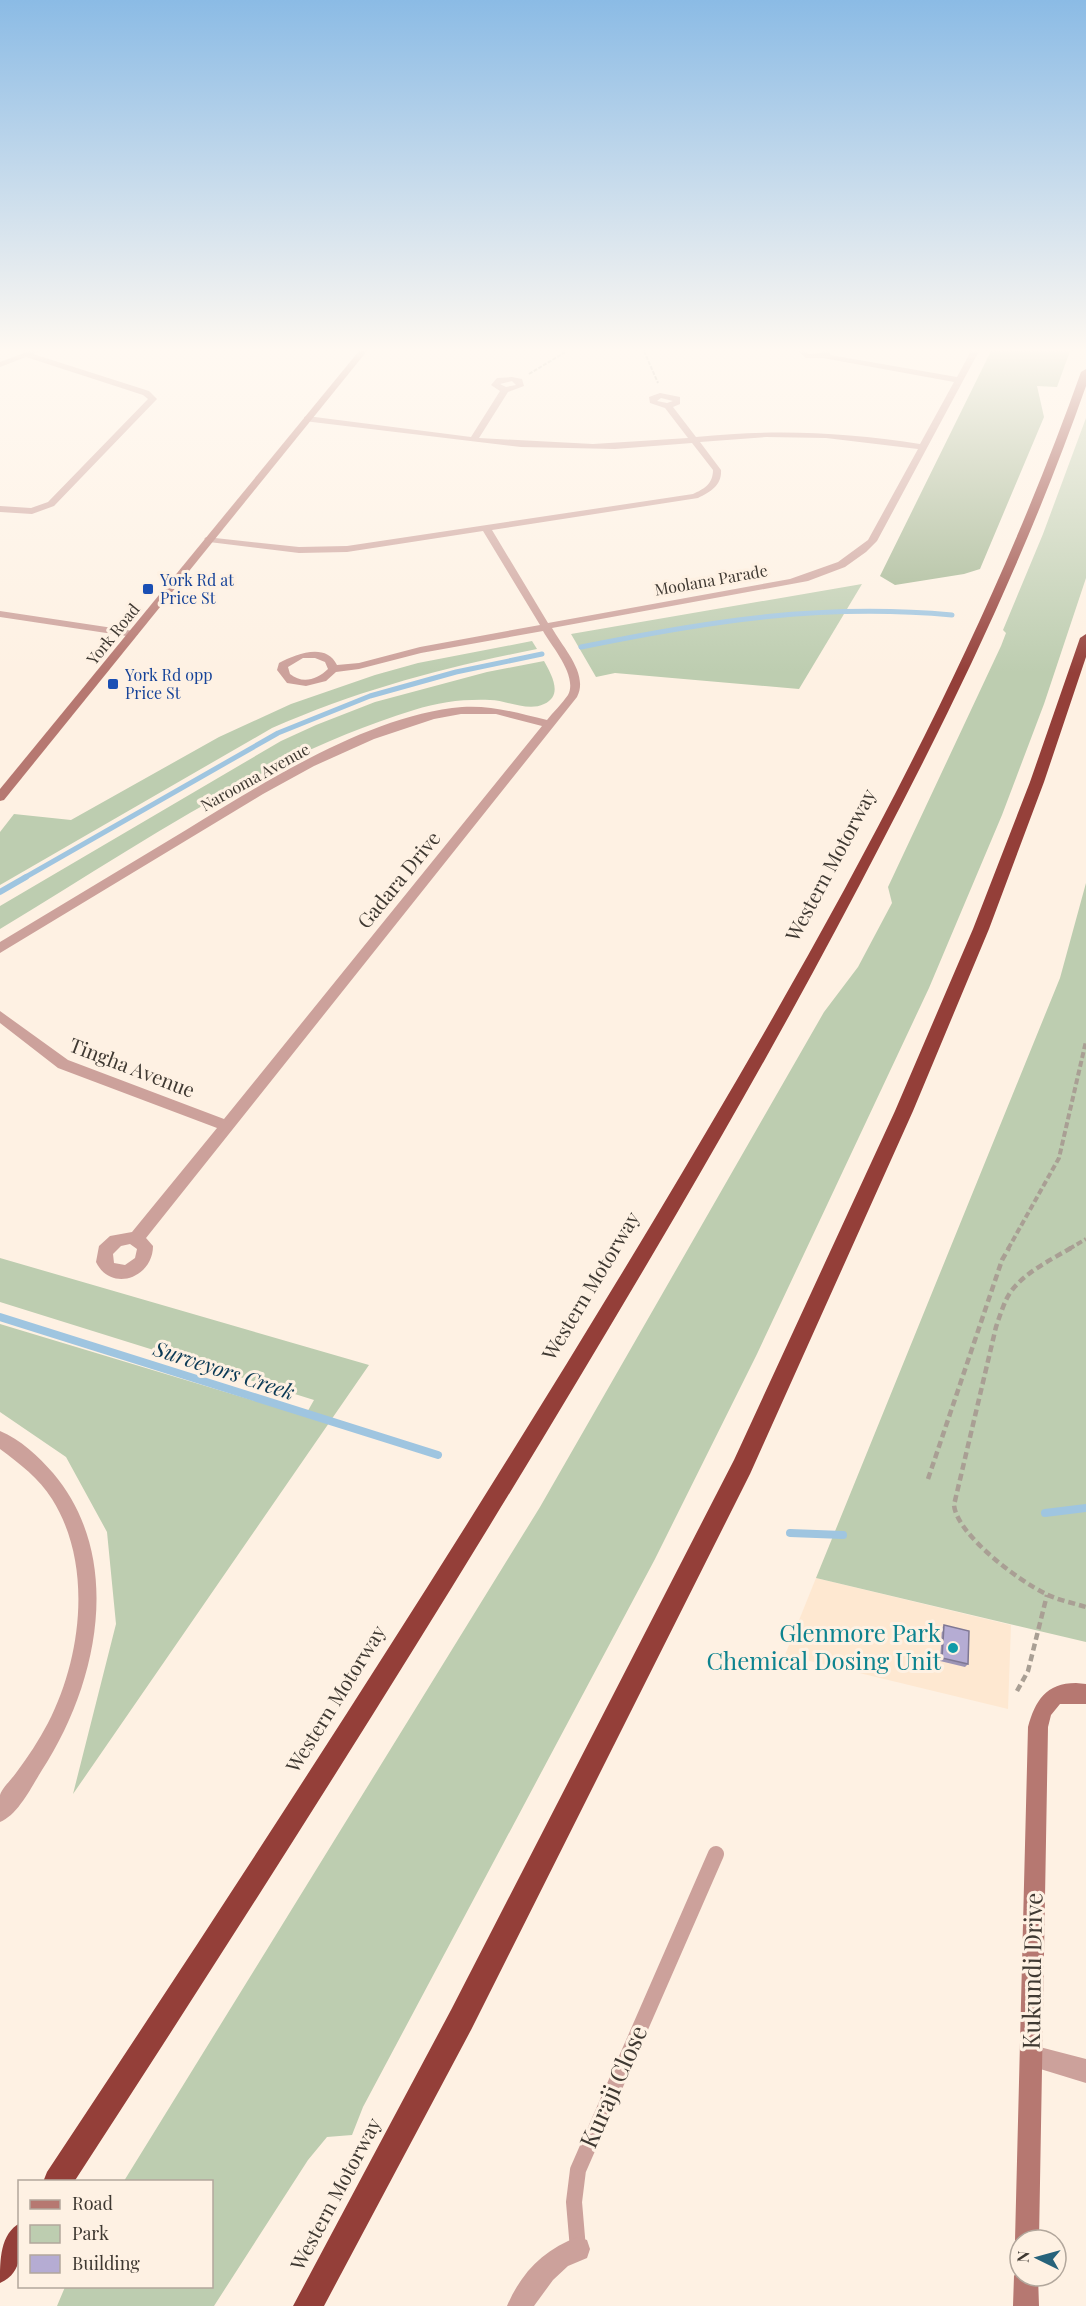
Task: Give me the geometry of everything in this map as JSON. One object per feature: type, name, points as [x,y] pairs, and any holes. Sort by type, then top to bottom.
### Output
[{"type":"highway","name":"Western Motorway","points":[[58,2180],[216,1940],[498,1495],[758,1060],[942,715],[1034,513],[1054,459]]},
{"type":"highway","name":"Western Motorway","points":[[308,2306],[461,2020],[742,1467],[904,1111],[981,929],[1045,760],[1086,638]]},
{"type":"highway","points":[[0,2268],[18,2241]]},
{"type":"street","points":[[0,509],[32,511],[51,504],[95,459]]},
{"type":"street","name":"York Road","points":[[0,797],[275,459]]},
{"type":"street","points":[[209,539],[282,549],[331,550],[684,499],[701,494],[713,486],[718,473],[711,459]]},
{"type":"street","name":"Moolana Parade","points":[[333,669],[359,666],[420,650],[779,585],[830,570],[857,555],[872,541],[918,459]]},
{"type":"street","name":"Gadara Drive","points":[[136,1239],[571,700],[576,686],[574,674],[487,529]]},
{"type":"street","points":[[0,615],[133,634]]},
{"type":"street","name":"Narooma Avenue","points":[[0,948],[259,791],[361,741],[437,716],[471,710],[497,711],[550,725]]},
{"type":"street","name":"Tingha Avenue","points":[[0,1016],[63,1064],[227,1126]]},
{"type":"street","points":[[0,1439],[36,1465],[63,1501],[78,1533],[85,1557],[88,1605],[81,1658],[62,1715],[34,1766],[0,1812]]},
{"type":"street","name":"Kukundi Drive","points":[[1027,2228],[1038,1727],[1046,1703],[1059,1693],[1086,1694]]},
{"type":"street","points":[[1032,2056],[1086,2071]]},
{"type":"street","name":"Kuraji Close","points":[[520,2306],[555,2259],[564,2252],[578,2249]]},
{"type":"street","points":[[1026,2288],[1026,2306]]},
{"type":"lane","name":"Kuraji Close","points":[[578,2249],[574,2202],[578,2170],[716,1854]]},
{"type":"path","points":[[928,1479],[1002,1260],[1059,1158],[1086,1041]]},
{"type":"path","points":[[1086,1239],[1045,1263],[1017,1284],[1006,1299],[996,1327],[955,1494],[955,1514],[966,1533],[1020,1579],[1047,1595],[1086,1607]]},
{"type":"path","points":[[1017,1691],[1028,1671],[1047,1595]]},
{"type":"shaded area","points":[[816,1578],[1011,1625],[1008,1709],[785,1655]]},
{"type":"green space","points":[[938,459],[1026,459],[980,569],[964,574],[895,585],[880,576]]},
{"type":"green space","points":[[1071,459],[1086,459],[1086,578],[1044,704],[1002,815],[929,988],[757,1354],[655,1559],[363,2107],[352,2135],[327,2137],[308,2160],[214,2306],[57,2306],[65,2288],[213,2288],[213,2180],[125,2180],[540,1507],[824,1012],[858,967],[892,903],[888,887],[1001,646],[1006,633],[1003,630],[1043,534]]},
{"type":"green space","points":[[862,584],[799,689],[615,673],[596,677],[571,634]]},
{"type":"green space","points":[[532,641],[537,649],[403,681],[338,702],[272,728],[0,885],[0,832],[14,814],[71,820],[219,737],[291,704],[418,663]]},
{"type":"green space","points":[[544,661],[555,690],[550,700],[544,704],[531,707],[496,700],[452,702],[414,710],[359,729],[252,778],[150,837],[0,929],[0,906],[281,741],[375,702],[487,672]]},
{"type":"green space","points":[[1086,883],[1086,1642],[816,1578],[1060,978]]},
{"type":"green space","points":[[0,1258],[369,1365],[73,1794],[116,1624],[107,1532],[66,1457],[0,1412],[0,1324],[305,1416],[314,1400],[0,1302]]},
{"type":"building","name":"Glenmore Park Chemical Dosing Unit","points":[[944,1625],[969,1631],[968,1664],[942,1658]]},
{"type":"waterway","points":[[581,647],[720,622],[811,613],[857,611],[952,615]]},
{"type":"waterway","points":[[24,878],[278,733],[370,696],[456,672],[542,654]]},
{"type":"waterway","points":[[0,892],[26,877]]},
{"type":"waterway","name":"Surveyors Creek","points":[[0,1317],[438,1455]]},
{"type":"waterway","name":"Surveyors Creek","points":[[1045,1513],[1086,1508]]},
{"type":"waterway","name":"Surveyors Creek","points":[[790,1533],[843,1535]]},
{"type":"place","name":"York Rd at Price St","points":[[148,589]]},
{"type":"place","name":"York Rd opp Price St","points":[[113,684]]},
{"type":"place","name":"Glenmore Park Chemical Dosing Unit","points":[[953,1648]]}]
